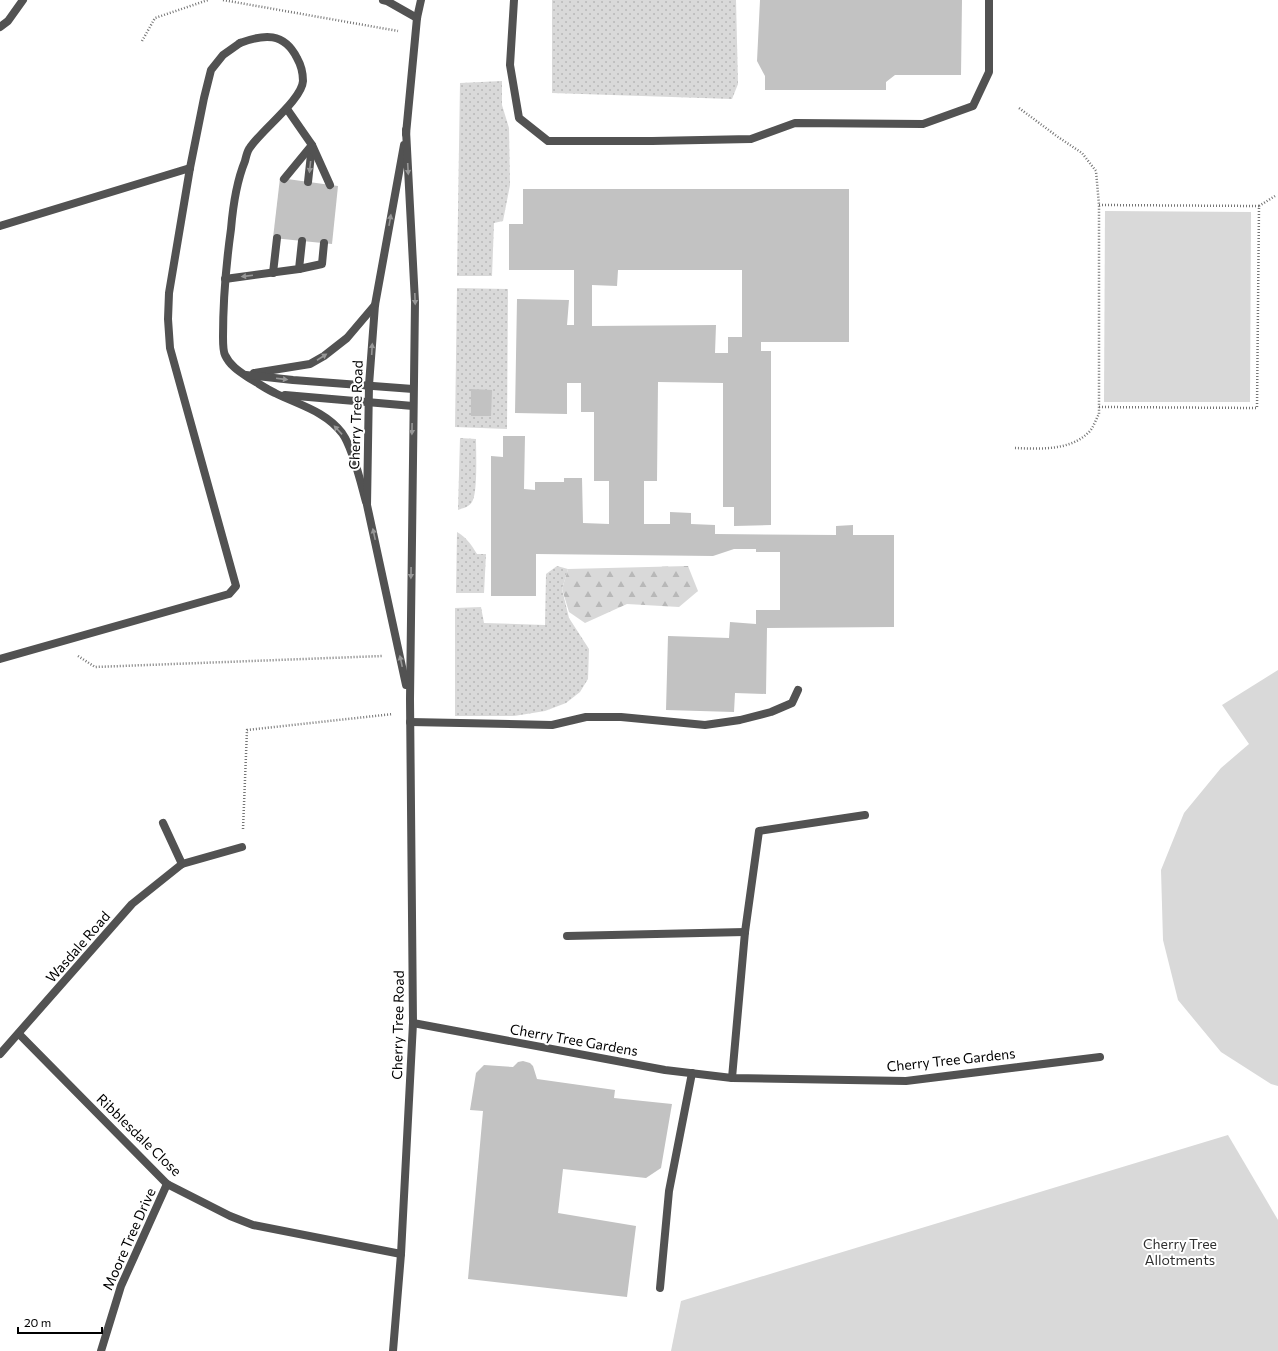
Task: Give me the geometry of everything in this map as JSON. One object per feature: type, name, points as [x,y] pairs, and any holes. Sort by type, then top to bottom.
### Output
[{"type":"street","points":[[0,26],[8,21],[23,0]]},
{"type":"street","points":[[383,0],[417,18]]},
{"type":"street","name":"Cherry Tree Road","points":[[410,699],[367,504],[370,385],[375,305],[406,130],[417,18],[421,0]]},
{"type":"street","points":[[514,0],[510,65],[519,118],[548,141],[652,141],[751,139],[795,123],[923,124],[973,106],[989,72],[988,0]]},
{"type":"street","points":[[0,659],[228,594],[236,586],[170,348],[168,319],[169,292],[190,168],[197,128],[211,70],[223,55],[240,43],[255,38],[266,37],[282,40],[290,46],[300,63],[303,74],[303,82],[300,91],[249,149],[240,173],[234,198],[225,279],[223,338],[224,354],[230,364],[244,374],[276,394],[316,411],[331,422],[342,434],[350,449],[367,504]]},
{"type":"street","points":[[286,108],[312,145],[330,185]]},
{"type":"street","name":"Cherry Tree Road","points":[[393,1351],[401,1254],[413,1023],[410,699],[415,302],[406,130]]},
{"type":"street","points":[[284,179],[312,145]]},
{"type":"street","points":[[308,182],[312,145]]},
{"type":"street","points":[[0,226],[190,168]]},
{"type":"street","points":[[273,273],[277,238]]},
{"type":"street","points":[[299,269],[302,240]]},
{"type":"street","points":[[225,279],[299,269],[322,264],[324,243]]},
{"type":"street","points":[[244,374],[310,364],[324,356],[347,338],[375,305]]},
{"type":"street","points":[[244,374],[293,380],[413,389]]},
{"type":"street","points":[[276,394],[413,406]]},
{"type":"street","points":[[410,722],[552,725],[586,717],[621,717],[705,725],[740,720],[771,712],[792,703],[798,690]]},
{"type":"street","points":[[732,1078],[745,932],[759,831],[864,815]]},
{"type":"street","points":[[163,822],[182,864]]},
{"type":"street","name":"Wasdale Road","points":[[0,1054],[132,904],[182,864],[242,847]]},
{"type":"street","points":[[567,936],[745,932]]},
{"type":"street","name":"Cherry Tree Gardens","points":[[413,1023],[666,1070],[732,1078],[906,1081],[1100,1056]]},
{"type":"street","name":"Ribblesdale Close","points":[[19,1034],[167,1184],[230,1216],[253,1225],[401,1254]]},
{"type":"street","points":[[660,1288],[669,1191],[692,1073]]},
{"type":"street","name":"Moore Tree Drive","points":[[101,1351],[121,1286],[167,1184]]},
{"type":"path","points":[[142,41],[155,18],[208,0]]},
{"type":"path","points":[[224,0],[416,34]]},
{"type":"path","points":[[1015,448],[1046,449],[1072,444],[1090,430],[1099,414],[1099,205],[1096,172],[1082,153],[1019,108]]},
{"type":"path","points":[[1099,205],[1259,206],[1275,196]]},
{"type":"path","points":[[1099,407],[1257,408],[1259,206]]},
{"type":"path","points":[[56,643],[95,667],[400,656]]},
{"type":"path","points":[[242,847],[247,730],[410,712]]},
{"type":"green space","points":[[552,0],[736,0],[738,84],[732,99],[552,93]]},
{"type":"green space","points":[[502,81],[502,105],[509,128],[510,185],[503,221],[494,223],[492,276],[457,276],[460,83]]},
{"type":"green space","points":[[1105,211],[1251,212],[1250,402],[1104,402]]},
{"type":"green space","points":[[457,288],[508,289],[507,429],[455,427]]},
{"type":"green space","points":[[460,438],[476,439],[476,472],[475,490],[472,502],[468,506],[458,510]]},
{"type":"green space","points":[[457,532],[468,541],[477,554],[486,554],[484,593],[456,593]]},
{"type":"green space","points":[[557,566],[568,569],[562,589],[569,618],[589,649],[588,679],[580,692],[566,703],[545,711],[514,716],[455,716],[455,608],[481,607],[484,623],[545,625],[546,574]]},
{"type":"green space","points":[[688,566],[698,591],[679,607],[627,604],[585,623],[569,612],[562,589],[568,569]]},
{"type":"green space","points":[[1278,670],[1278,1086],[1271,1084],[1221,1052],[1178,1000],[1163,940],[1161,870],[1184,813],[1221,768],[1249,744],[1222,705]]},
{"type":"green space","name":"Cherry Tree Allotments","points":[[1228,1135],[1278,1220],[1278,1351],[671,1351],[681,1301]]},
{"type":"building","points":[[760,0],[962,0],[961,75],[895,75],[886,82],[886,90],[765,90],[765,76],[757,61]]},
{"type":"building","points":[[280,178],[338,186],[332,244],[273,238]]},
{"type":"building","points":[[523,189],[849,189],[849,342],[761,342],[761,351],[771,351],[771,525],[734,526],[734,507],[723,507],[723,383],[658,382],[657,481],[644,481],[644,524],[670,524],[670,512],[691,513],[691,524],[715,525],[715,534],[836,535],[836,526],[853,525],[853,535],[894,535],[894,627],[767,628],[766,694],[735,693],[734,712],[666,710],[668,636],[729,638],[730,622],[756,624],[756,610],[780,610],[780,552],[756,552],[756,549],[734,549],[713,556],[536,554],[536,596],[491,596],[491,456],[503,457],[503,436],[525,436],[524,489],[535,490],[535,482],[564,482],[564,478],[582,478],[583,523],[609,524],[609,481],[594,481],[594,412],[581,412],[581,383],[567,383],[567,414],[515,413],[517,299],[569,300],[567,325],[574,325],[574,270],[509,270],[509,224],[523,224]],"holes":[[[618,270],[742,270],[742,337],[728,337],[728,353],[715,353],[716,325],[592,326],[592,285],[617,286]]]},
{"type":"building","points":[[471,389],[492,390],[491,416],[471,416]]},
{"type":"building","points":[[523,1061],[530,1063],[533,1066],[537,1079],[615,1090],[614,1098],[672,1104],[661,1168],[646,1178],[563,1169],[558,1213],[636,1226],[627,1297],[468,1279],[483,1111],[470,1110],[476,1073],[484,1065],[513,1067],[518,1062]]}]
